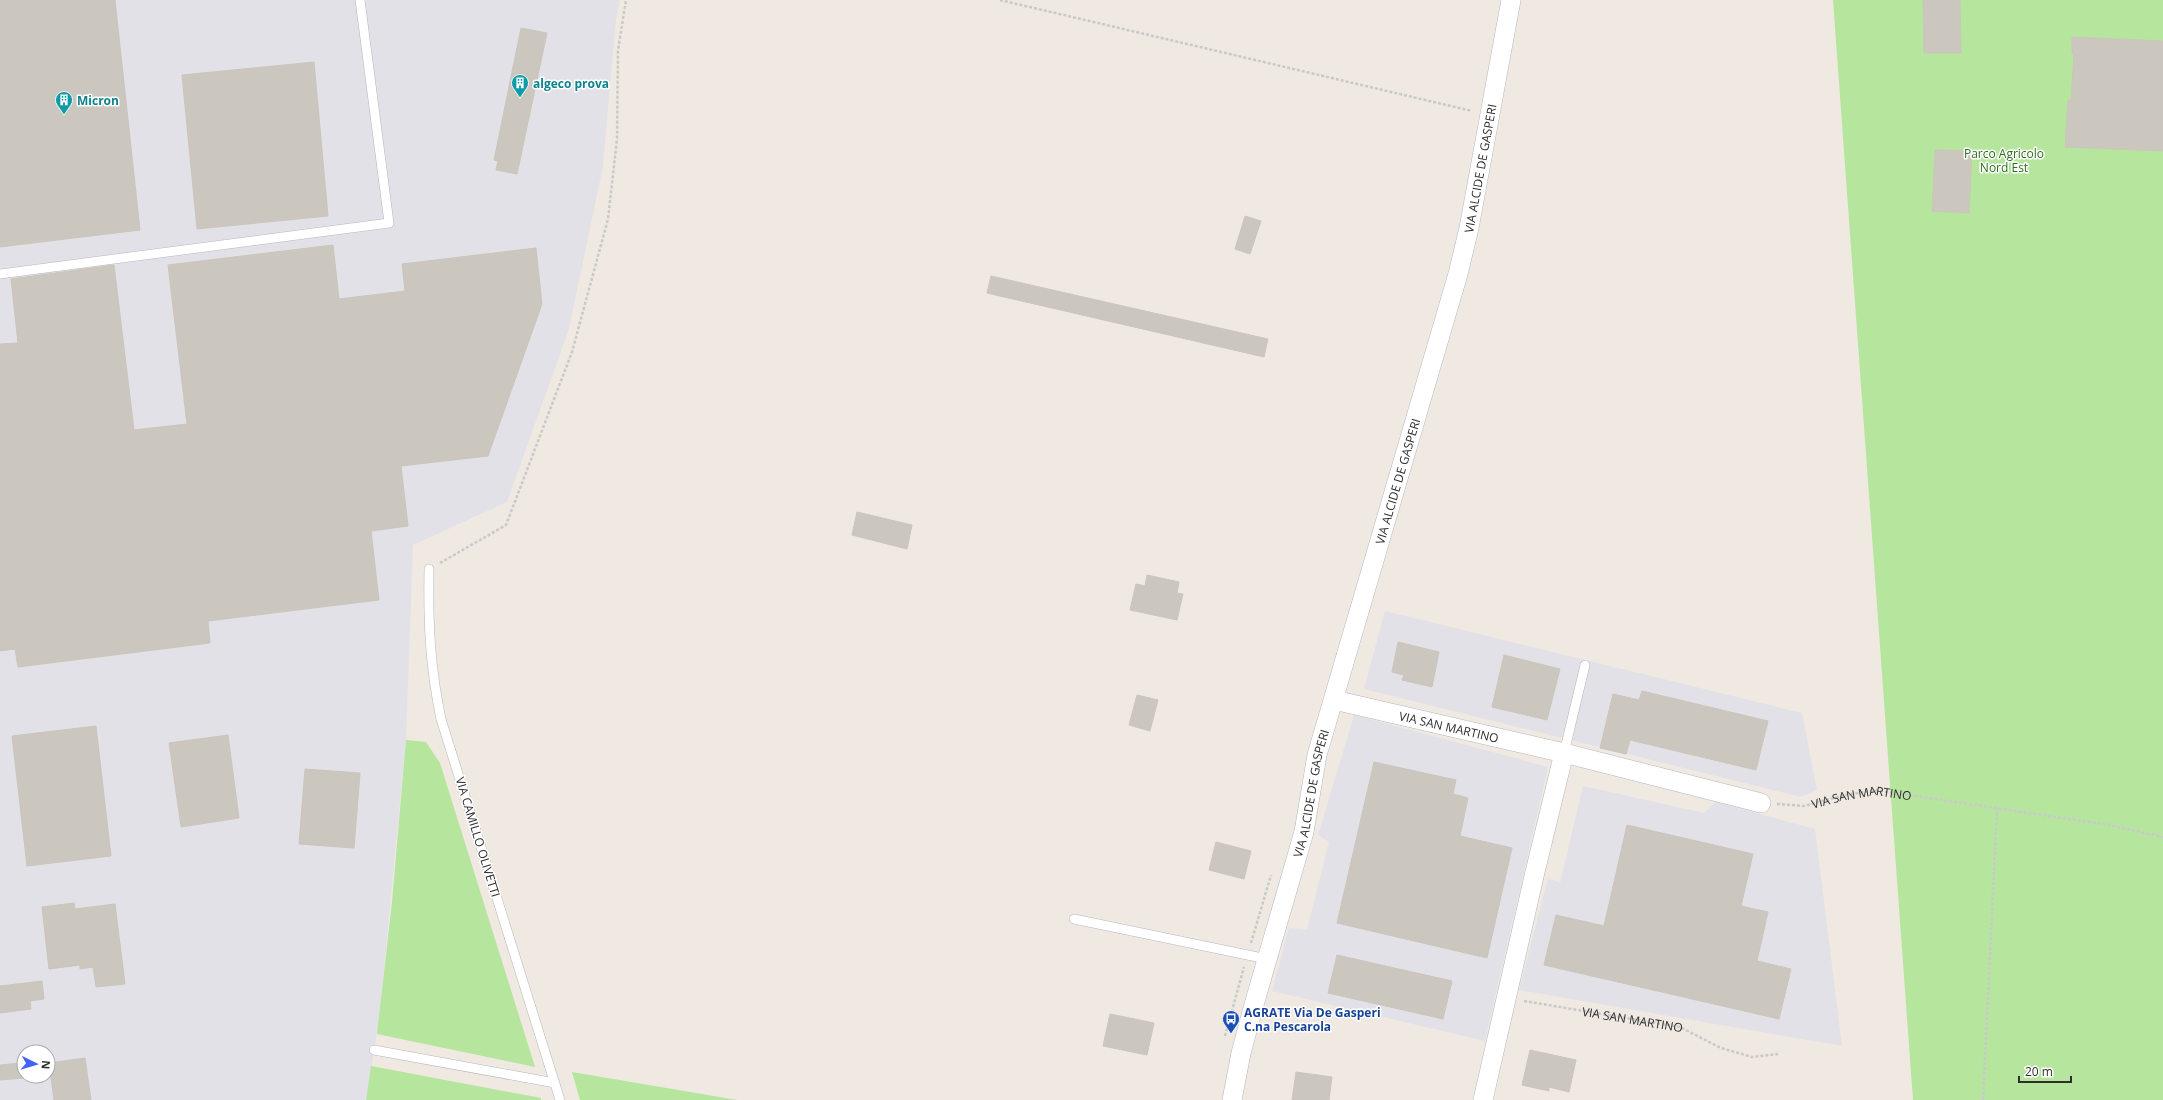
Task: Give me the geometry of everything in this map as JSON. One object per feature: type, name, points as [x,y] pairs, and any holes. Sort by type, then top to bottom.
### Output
[{"type":"street","name":"VIA ALCIDE DE GASPERI","points":[[1232,1100],[1241,1053],[1302,841],[1317,755],[1460,268],[1471,220],[1512,0]]},
{"type":"street","name":"VIA SAN MARTINO","points":[[1334,700],[1564,753],[1761,803]]},
{"type":"street","points":[[1483,1100],[1564,753]]},
{"type":"lane","points":[[0,274],[389,223],[360,0]]},
{"type":"lane","name":"VIA CAMILLO OLIVETTI","points":[[429,569],[429,639],[432,678],[441,719],[560,1100]]},
{"type":"lane","points":[[1564,753],[1585,665]]},
{"type":"lane","points":[[1074,919],[1267,959]]},
{"type":"lane","points":[[374,1050],[555,1083]]},
{"type":"path","points":[[429,569],[506,525],[572,352],[608,219],[617,139],[618,50],[626,0]]},
{"type":"path","points":[[1000,0],[1476,111]]},
{"type":"path","name":"VIA SAN MARTINO","points":[[1761,803],[1804,806],[1842,796],[1875,790],[2109,825],[2163,837]]},
{"type":"path","points":[[1983,1100],[1997,809]]},
{"type":"path","name":"VIA SAN MARTINO","points":[[1506,998],[1680,1028],[1721,1048],[1752,1057],[1778,1054]]},
{"type":"shaded area","points":[[0,0],[620,0],[616,18],[603,166],[569,329],[507,502],[413,545],[406,740],[379,1021],[366,1100],[0,1100]]},
{"type":"shaded area","points":[[1385,611],[1802,713],[1817,790],[1801,797],[1364,689]]},
{"type":"shaded area","points":[[1354,715],[1548,767],[1485,1041],[1272,991],[1289,928],[1307,930],[1329,842],[1318,835]]},
{"type":"shaded area","points":[[1583,786],[1704,813],[1716,802],[1815,829],[1842,1046],[1519,990],[1548,878],[1560,883]]},
{"type":"green space","name":"Parco Agricolo Nord Est","points":[[1833,0],[2163,0],[2163,1100],[1913,1100]]},
{"type":"green space","points":[[406,740],[426,742],[440,763],[535,1067],[377,1034],[392,902]]},
{"type":"green space","points":[[371,1066],[541,1098],[541,1100],[366,1100]]},
{"type":"green space","points":[[572,1072],[737,1100],[580,1100]]},
{"type":"building","name":"Micron","points":[[0,0],[115,0],[140,230],[0,247]]},
{"type":"building","points":[[1923,0],[1960,0],[1961,53],[1924,53]]},
{"type":"building","name":"algeco prova","points":[[521,28],[547,33],[517,174],[496,170],[498,161],[494,160]]},
{"type":"building","points":[[2072,37],[2163,41],[2163,151],[2065,147],[2068,100],[2071,100],[2074,54],[2072,54]]},
{"type":"building","points":[[314,62],[328,216],[197,229],[182,75]]},
{"type":"building","points":[[1935,150],[1972,151],[1969,213],[1932,211]]},
{"type":"building","points":[[1245,216],[1261,221],[1250,254],[1235,249]]},
{"type":"building","points":[[333,245],[339,299],[405,291],[402,264],[536,248],[542,304],[488,456],[401,466],[408,526],[371,531],[379,600],[208,621],[210,643],[18,667],[15,649],[0,651],[0,344],[18,343],[11,279],[114,265],[134,430],[187,424],[168,265]]},
{"type":"building","points":[[991,276],[1268,339],[1264,357],[987,293]]},
{"type":"building","points":[[857,512],[912,525],[907,549],[852,535]]},
{"type":"building","points":[[1147,575],[1179,582],[1177,593],[1183,594],[1177,620],[1130,610],[1136,584],[1145,586]]},
{"type":"building","points":[[1398,642],[1439,652],[1432,687],[1402,680],[1404,675],[1392,672]]},
{"type":"building","points":[[1504,655],[1560,669],[1547,720],[1492,707]]},
{"type":"building","points":[[1642,691],[1768,721],[1756,770],[1630,740],[1626,754],[1600,748],[1613,694],[1639,700]]},
{"type":"building","points":[[1137,695],[1158,700],[1150,731],[1129,725]]},
{"type":"building","points":[[96,726],[111,856],[27,866],[12,736]]},
{"type":"building","points":[[228,735],[239,818],[181,827],[169,743]]},
{"type":"building","points":[[1374,762],[1456,780],[1453,794],[1468,798],[1460,836],[1512,848],[1487,958],[1337,923]]},
{"type":"building","points":[[305,769],[360,773],[354,848],[299,844]]},
{"type":"building","points":[[1627,825],[1753,854],[1741,906],[1768,912],[1757,961],[1791,969],[1779,1019],[1544,965],[1556,915],[1604,926]]},
{"type":"building","points":[[1216,842],[1251,851],[1244,879],[1209,870]]},
{"type":"building","points":[[74,903],[75,909],[115,904],[125,984],[96,987],[93,967],[80,969],[80,965],[49,969],[42,907]]},
{"type":"building","points":[[1337,955],[1452,981],[1443,1019],[1328,993]]},
{"type":"building","points":[[42,981],[44,999],[30,1001],[31,1009],[0,1013],[0,986]]},
{"type":"building","points":[[1110,1014],[1154,1023],[1147,1055],[1103,1046]]},
{"type":"building","points":[[1530,1050],[1576,1060],[1569,1092],[1549,1087],[1549,1091],[1522,1085]]},
{"type":"building","points":[[85,1058],[91,1100],[54,1100],[52,1084],[56,1084],[56,1062]]},
{"type":"building","points":[[16,1063],[16,1079],[0,1080],[0,1065]]},
{"type":"building","points":[[1296,1072],[1332,1077],[1329,1100],[1292,1100]]},
{"type":"place","name":"algeco prova","points":[[520,98]]},
{"type":"place","name":"Micron","points":[[64,115]]},
{"type":"place","name":"AGRATE Via De Gasperi C.na Pescarola","points":[[1231,1034]]}]
